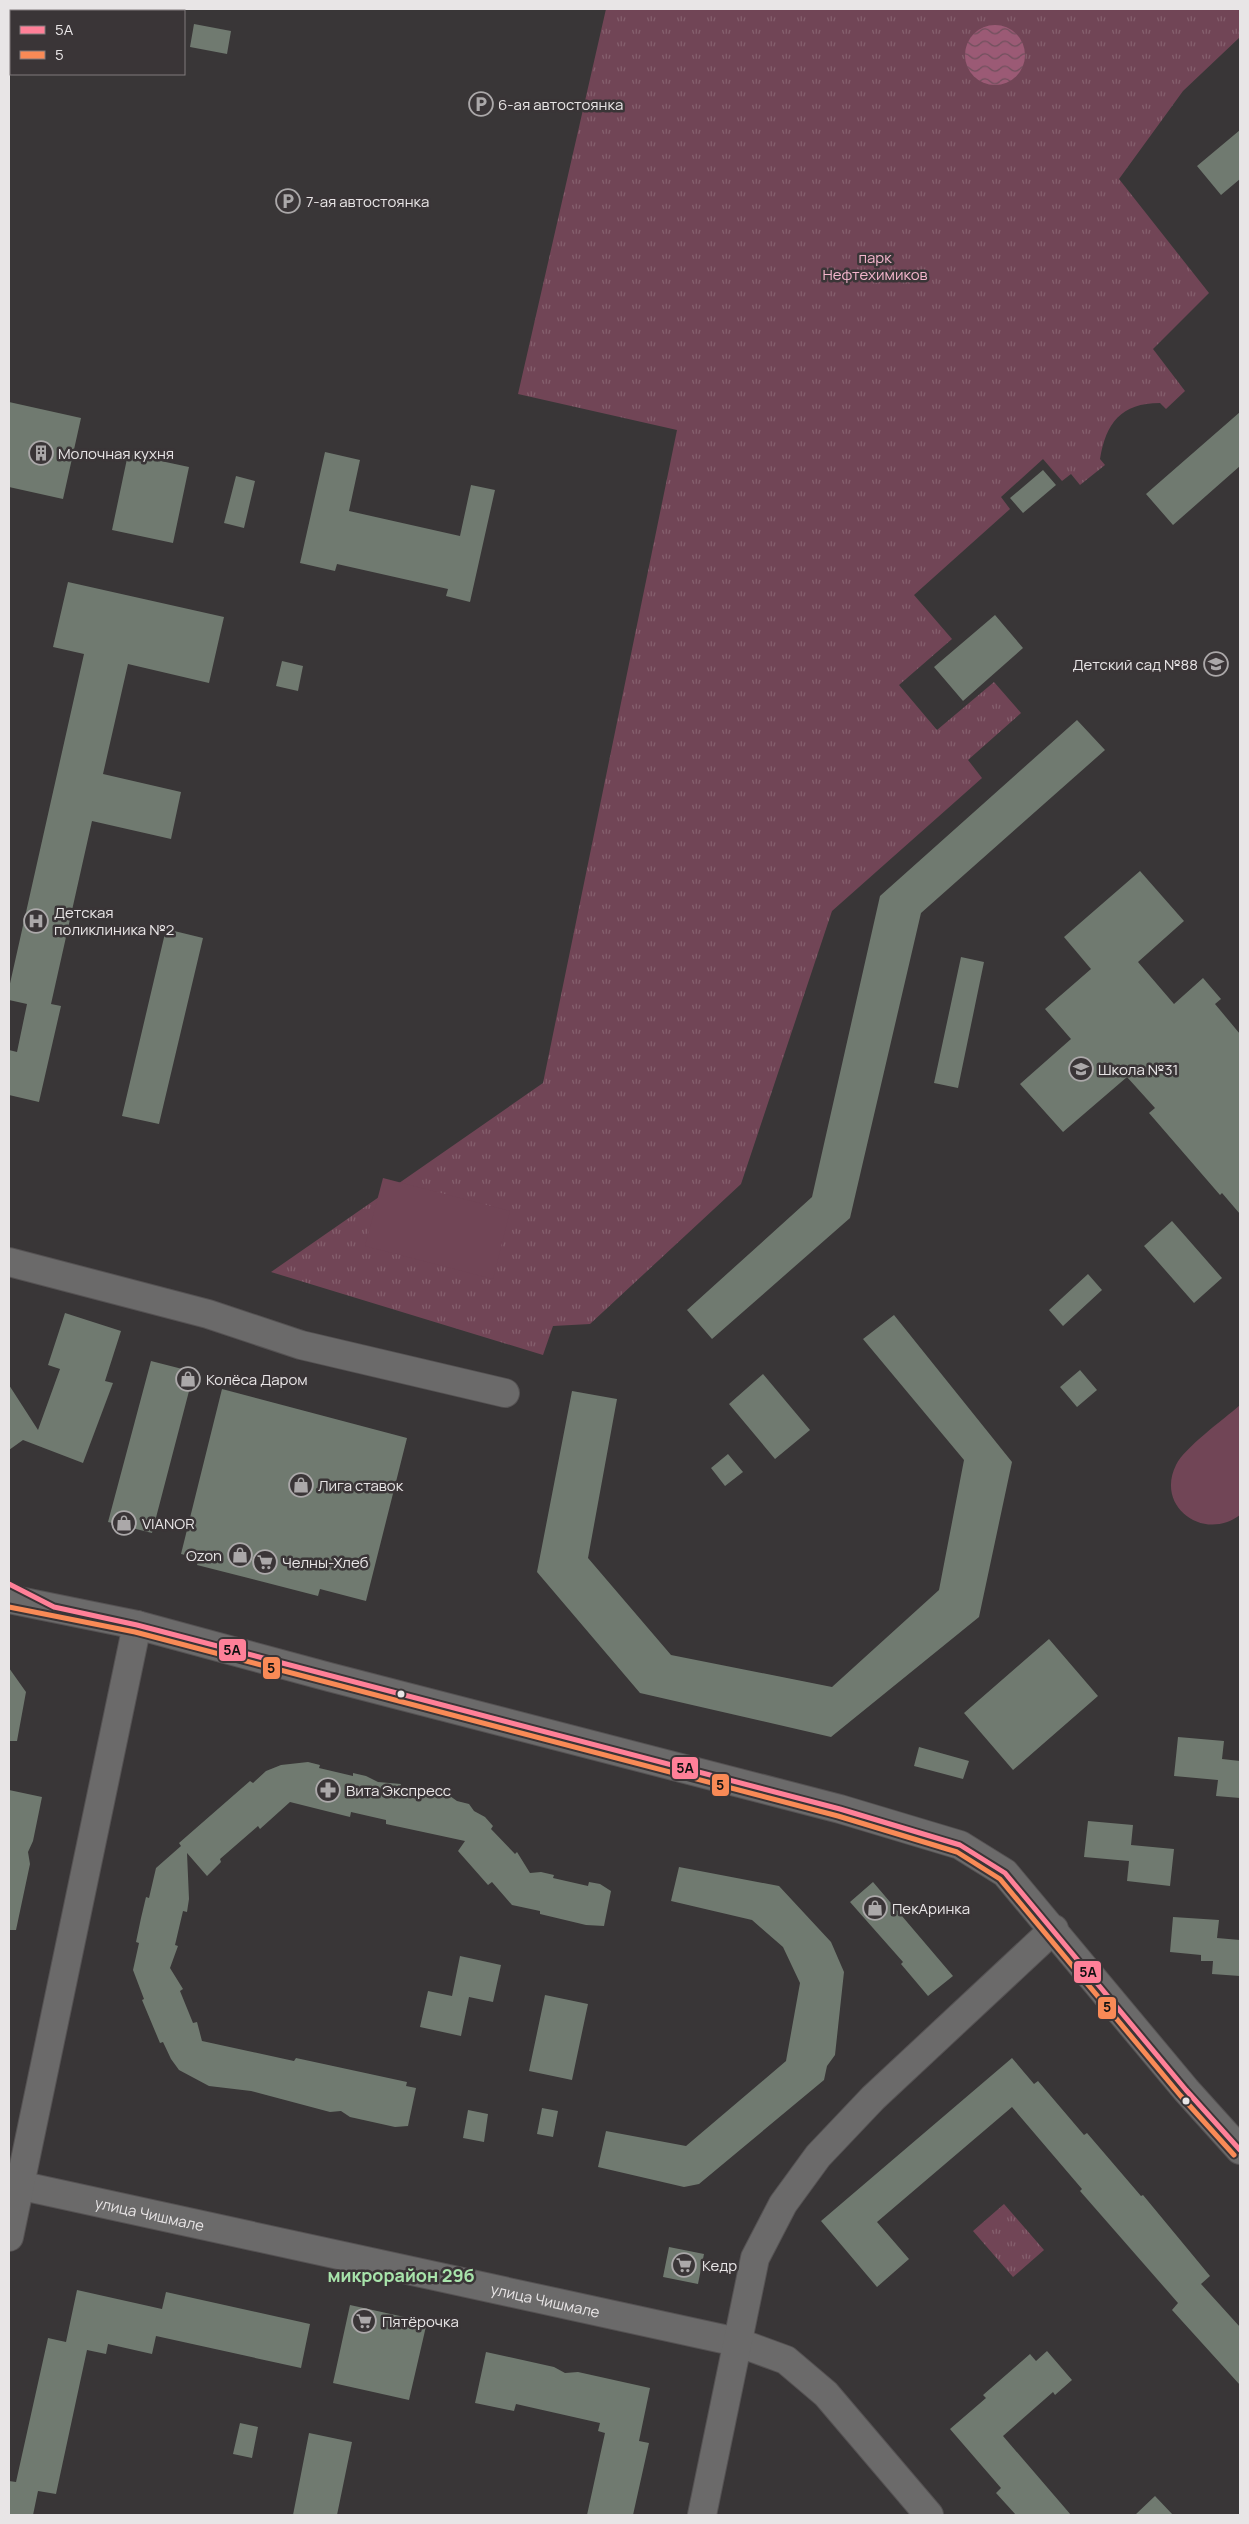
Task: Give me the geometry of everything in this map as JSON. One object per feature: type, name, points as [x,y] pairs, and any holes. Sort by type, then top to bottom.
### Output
[{"type":"street","points":[[9,1262],[208,1314],[301,1345],[505,1393]]},
{"type":"street","points":[[9,1584],[50,1606]]},
{"type":"street","points":[[9,1599],[137,1625],[329,1677],[840,1809],[960,1845],[1005,1873],[1054,1929],[1136,2031],[1240,2150]]},
{"type":"street","points":[[9,2237],[14,2185],[137,1625]]},
{"type":"street","points":[[702,2515],[724,2416],[755,2258],[783,2204],[818,2156],[873,2098],[1054,1929]]},
{"type":"street","name":"улица Чишмале","points":[[14,2185],[737,2342],[786,2360],[826,2394],[929,2515]]},
{"type":"green space","name":"парк Нефтехимиков","points":[[606,9],[1240,9],[1240,37],[1183,91],[1119,179],[1209,293],[1153,349],[1185,391],[1166,409],[1160,403],[1146,404],[1125,411],[1118,417],[1111,425],[1103,446],[1100,459],[1105,465],[1080,485],[1071,474],[1062,481],[1043,459],[1001,497],[1010,509],[914,595],[952,639],[899,685],[937,730],[994,682],[1021,713],[968,760],[982,778],[832,911],[741,1184],[590,1324],[553,1326],[543,1355],[271,1272],[543,1083],[677,430],[518,394]]},
{"type":"green space","points":[[383,1178],[510,1211],[493,1279],[365,1246]]},
{"type":"green space","points":[[1240,1405],[1240,1515],[1226,1522],[1212,1524],[1198,1522],[1187,1516],[1178,1506],[1172,1494],[1171,1480],[1176,1465],[1187,1450]]},
{"type":"green space","points":[[1004,2204],[1044,2250],[1013,2277],[973,2231]]},
{"type":"water","points":[[995,25],[1012,30],[1020,38],[1025,55],[1020,72],[1012,80],[995,85],[978,80],[970,72],[965,55],[970,38],[978,30]]},
{"type":"building","points":[[194,24],[231,31],[227,54],[190,47]]},
{"type":"building","points":[[1240,130],[1240,179],[1221,195],[1197,166]]},
{"type":"building","name":"Молочная кухня","points":[[9,402],[81,418],[63,499],[9,487]]},
{"type":"building","points":[[1240,412],[1240,466],[1173,525],[1146,494]]},
{"type":"building","points":[[325,452],[360,460],[349,511],[460,536],[471,485],[495,490],[470,602],[446,596],[448,589],[337,564],[335,571],[300,563]]},
{"type":"building","points":[[128,454],[189,467],[173,543],[112,530]]},
{"type":"building","points":[[1043,470],[1056,485],[1023,513],[1010,498]]},
{"type":"building","points":[[236,476],[255,481],[244,528],[224,523]]},
{"type":"building","points":[[68,582],[224,617],[209,683],[128,664],[103,774],[181,792],[171,839],[92,821],[51,1004],[61,1006],[39,1102],[9,1095],[9,1050],[17,1052],[27,1004],[9,1000],[9,988],[84,654],[53,647]]},
{"type":"building","points":[[995,615],[1023,648],[963,701],[934,667]]},
{"type":"building","points":[[282,661],[303,666],[298,691],[276,686]]},
{"type":"building","points":[[1077,720],[1105,750],[921,913],[850,1218],[712,1339],[687,1310],[812,1197],[880,896]]},
{"type":"building","points":[[1140,871],[1184,921],[1138,962],[1174,1004],[1203,978],[1221,999],[1215,1004],[1240,1034],[1240,1214],[1222,1193],[1220,1195],[1149,1113],[1155,1108],[1127,1077],[1063,1132],[1020,1084],[1071,1039],[1045,1009],[1091,969],[1064,937]]},
{"type":"building","points":[[166,929],[203,938],[159,1124],[122,1116]]},
{"type":"building","points":[[961,957],[984,962],[958,1088],[934,1083]]},
{"type":"building","points":[[1172,1221],[1222,1278],[1194,1303],[1144,1246]]},
{"type":"building","points":[[1088,1274],[1102,1290],[1063,1326],[1049,1310]]},
{"type":"building","points":[[65,1313],[121,1331],[105,1381],[113,1383],[83,1463],[23,1440],[9,1450],[9,1385],[38,1430],[60,1369],[48,1365]]},
{"type":"building","points":[[894,1315],[1012,1462],[979,1617],[831,1737],[640,1693],[537,1572],[572,1391],[617,1399],[588,1558],[671,1655],[832,1687],[939,1590],[964,1460],[863,1339]]},
{"type":"building","points":[[151,1361],[194,1372],[152,1533],[108,1522]]},
{"type":"building","points":[[1080,1370],[1097,1390],[1077,1407],[1060,1387]]},
{"type":"building","points":[[763,1374],[810,1430],[775,1459],[729,1404]]},
{"type":"building","points":[[222,1389],[407,1438],[366,1601],[320,1589],[318,1596],[197,1565],[199,1558],[181,1554]]},
{"type":"building","points":[[728,1454],[743,1472],[725,1486],[711,1468]]},
{"type":"building","points":[[1049,1639],[1098,1696],[1013,1770],[964,1713]]},
{"type":"building","points":[[9,1668],[26,1692],[17,1741],[9,1741]]},
{"type":"building","points":[[1178,1737],[1224,1741],[1222,1759],[1240,1761],[1240,1798],[1216,1796],[1218,1780],[1174,1776]]},
{"type":"building","points":[[919,1747],[969,1761],[963,1779],[914,1766]]},
{"type":"building","points":[[308,1762],[320,1765],[319,1768],[353,1776],[353,1773],[366,1776],[378,1782],[401,1784],[400,1787],[434,1795],[435,1791],[447,1794],[457,1801],[469,1804],[474,1811],[485,1817],[493,1826],[491,1829],[515,1854],[517,1852],[530,1873],[541,1872],[554,1875],[553,1878],[588,1886],[589,1882],[600,1884],[611,1891],[604,1926],[586,1925],[540,1914],[540,1911],[512,1905],[492,1882],[488,1885],[458,1851],[465,1841],[386,1824],[386,1820],[351,1812],[350,1817],[290,1802],[260,1829],[258,1826],[220,1859],[221,1862],[207,1876],[187,1853],[189,1899],[187,1912],[183,1911],[175,1945],[178,1946],[170,1968],[183,1989],[180,1991],[193,2023],[197,2022],[202,2041],[294,2061],[296,2058],[407,2082],[406,2086],[416,2088],[408,2126],[395,2127],[350,2117],[341,2111],[330,2112],[251,2091],[209,2086],[179,2070],[163,2042],[160,2043],[142,2000],[144,1999],[133,1970],[139,1943],[136,1942],[141,1918],[146,1897],[149,1898],[156,1868],[181,1846],[179,1843],[250,1781],[253,1783],[266,1771],[281,1765]]},
{"type":"building","points":[[9,1790],[42,1797],[33,1841],[28,1852],[30,1864],[16,1930],[9,1930]]},
{"type":"building","points":[[1088,1821],[1133,1825],[1131,1845],[1174,1849],[1170,1886],[1127,1881],[1129,1861],[1084,1857]]},
{"type":"building","points":[[679,1867],[779,1886],[831,1942],[844,1972],[835,2055],[827,2066],[824,2080],[699,2184],[684,2187],[598,2167],[606,2131],[686,2146],[786,2061],[800,1983],[783,1947],[752,1920],[671,1901]]},
{"type":"building","points":[[873,1882],[953,1976],[928,1996],[901,1964],[903,1962],[850,1902]]},
{"type":"building","points":[[1173,1917],[1219,1920],[1217,1938],[1240,1940],[1240,1976],[1212,1974],[1213,1961],[1201,1961],[1201,1955],[1170,1952]]},
{"type":"building","points":[[460,1956],[501,1965],[493,2002],[469,1997],[461,2036],[420,2027],[428,1991],[452,1996]]},
{"type":"building","points":[[545,1995],[588,2004],[572,2080],[529,2071]]},
{"type":"building","points":[[1012,2058],[1034,2084],[1038,2081],[1084,2135],[1087,2133],[1141,2196],[1143,2195],[1210,2276],[1201,2284],[1240,2327],[1240,2385],[1172,2310],[1178,2303],[1080,2191],[1082,2189],[1012,2107],[877,2222],[909,2259],[877,2287],[821,2221]]},
{"type":"building","points":[[542,2108],[558,2111],[553,2137],[537,2134]]},
{"type":"building","points":[[468,2110],[488,2114],[484,2142],[463,2138]]},
{"type":"building","name":"Кедр","points":[[669,2247],[704,2254],[698,2284],[663,2277]]},
{"type":"building","points":[[77,2290],[162,2309],[166,2292],[310,2324],[301,2368],[156,2336],[152,2354],[108,2344],[106,2354],[87,2350],[56,2494],[38,2491],[33,2515],[9,2515],[9,2481],[16,2482],[48,2338],[66,2342]]},
{"type":"building","points":[[350,2305],[427,2322],[409,2400],[333,2383]]},
{"type":"building","points":[[1047,2351],[1072,2380],[1055,2395],[1053,2392],[1003,2436],[1071,2515],[1016,2515],[996,2493],[1001,2488],[950,2429],[986,2398],[983,2395],[1030,2354],[1036,2361]]},
{"type":"building","points":[[486,2352],[554,2367],[565,2373],[578,2372],[650,2388],[639,2441],[649,2443],[633,2515],[587,2515],[605,2433],[598,2431],[600,2423],[516,2404],[514,2411],[475,2403]]},
{"type":"building","points":[[240,2423],[258,2427],[252,2458],[233,2454]]},
{"type":"building","points":[[309,2433],[352,2442],[337,2515],[293,2515]]},
{"type":"building","points":[[1155,2496],[1173,2515],[1135,2515]]},
{"type":"transit line","name":"5А","points":[[9,1584],[54,1607],[137,1625],[840,1809],[960,1845],[1005,1873],[1186,2090],[1240,2150]]},
{"type":"transit line","name":"5","points":[[9,1607],[135,1632],[838,1816],[957,1852],[1000,1879],[1180,2095],[1234,2155]]},
{"type":"place","name":"6-ая автостоянка","points":[[481,104]]},
{"type":"place","name":"7-ая автостоянка","points":[[288,201]]},
{"type":"place","name":"Молочная кухня","points":[[41,453]]},
{"type":"place","name":"Детский сад №88","points":[[1216,664]]},
{"type":"place","name":"Детская поликлиника №2","points":[[36,921]]},
{"type":"place","name":"Школа №31","points":[[1081,1069]]},
{"type":"place","name":"Колёса Даром","points":[[188,1379]]},
{"type":"place","name":"Лига ставок","points":[[301,1485]]},
{"type":"place","name":"VIANOR","points":[[124,1523]]},
{"type":"place","name":"Ozon","points":[[240,1555]]},
{"type":"place","name":"Челны-Хлеб","points":[[265,1562]]},
{"type":"place","name":"Вита Экспресс","points":[[328,1790]]},
{"type":"place","name":"ПекАринка","points":[[875,1908]]},
{"type":"place","name":"Кедр","points":[[684,2265]]},
{"type":"place","name":"Пятёрочка","points":[[364,2321]]},
{"type":"district","name":"микрорайон 29б","points":[[401,2275]]}]
